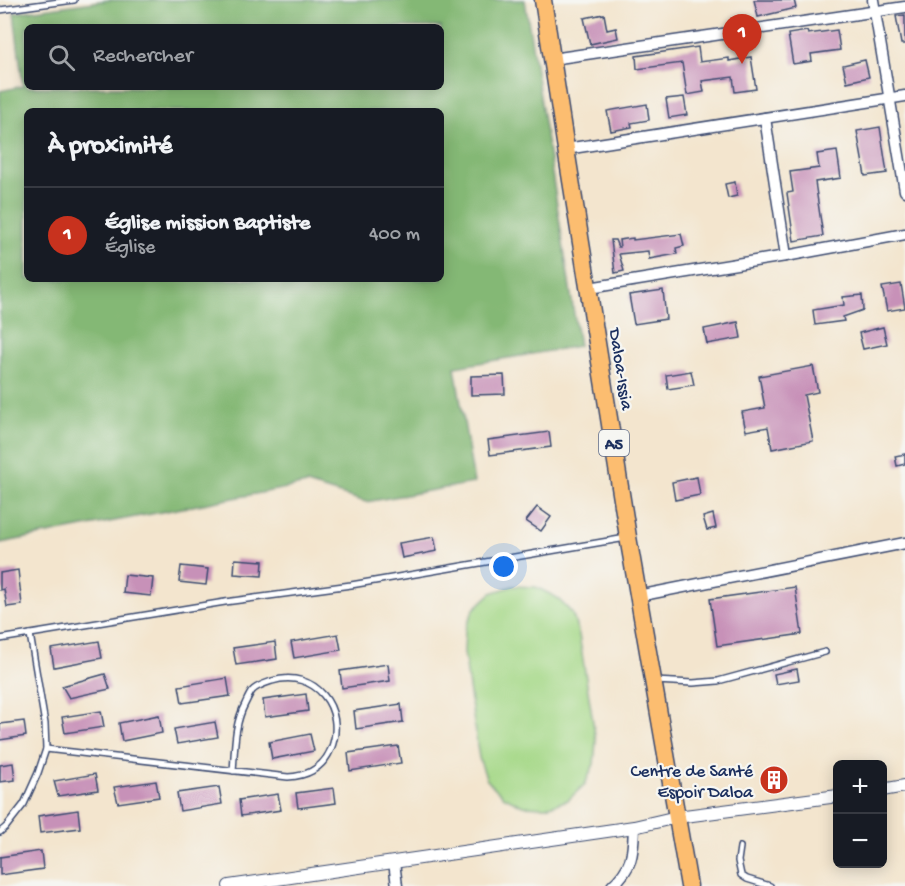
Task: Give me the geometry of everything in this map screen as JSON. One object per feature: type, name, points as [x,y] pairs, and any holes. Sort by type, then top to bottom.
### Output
[{"type":"main road","name":"Daloa-Issia","points":[[543,0],[628,537],[689,886]]},
{"type":"street","points":[[873,0],[905,191]]},
{"type":"street","points":[[552,59],[905,7]]},
{"type":"street","points":[[566,149],[905,96]]},
{"type":"street","points":[[765,118],[786,256]]},
{"type":"street","points":[[589,288],[905,234]]},
{"type":"street","points":[[638,596],[905,543]]},
{"type":"street","points":[[887,789],[905,786]]},
{"type":"street","points":[[229,886],[634,827],[677,817],[833,797]]},
{"type":"street","points":[[612,886],[628,867],[633,853],[634,827]]},
{"type":"street","points":[[394,862],[397,886]]},
{"type":"lane","points":[[0,10],[72,0]]},
{"type":"lane","points":[[0,639],[225,602],[351,585],[628,537]]},
{"type":"lane","points":[[0,832],[6,828],[24,804],[46,749],[45,724],[30,634]]},
{"type":"lane","points":[[653,681],[693,683],[718,681],[825,652]]},
{"type":"lane","points":[[46,749],[233,771],[288,777],[299,776],[320,767],[328,757],[336,732],[331,705],[312,685],[297,679],[281,678],[252,690],[239,716],[235,736],[233,771]]},
{"type":"lane","points":[[740,847],[738,861],[741,875],[770,886]]},
{"type":"green space","points":[[109,0],[525,0],[579,346],[455,367],[474,483],[366,502],[307,484],[0,543],[0,91],[23,86],[14,13]]},
{"type":"green space","points":[[513,586],[536,587],[556,597],[572,613],[579,635],[596,741],[594,764],[585,784],[568,800],[546,807],[523,806],[503,796],[487,780],[479,758],[464,652],[465,629],[474,609],[491,593]]},
{"type":"building","points":[[754,0],[794,0],[796,8],[758,17]]},
{"type":"building","points":[[604,14],[607,30],[616,28],[618,38],[590,44],[584,18]]},
{"type":"building","points":[[905,15],[905,44],[901,44],[896,16]]},
{"type":"building","points":[[837,30],[840,50],[811,54],[812,61],[793,64],[788,34]]},
{"type":"building","points":[[698,47],[700,62],[729,58],[729,61],[751,57],[756,89],[735,92],[733,77],[702,81],[704,92],[687,95],[682,63],[637,69],[636,56]]},
{"type":"building","points":[[865,60],[869,77],[847,82],[843,65]]},
{"type":"building","points":[[684,97],[687,115],[669,118],[666,99]]},
{"type":"building","points":[[647,104],[649,120],[631,123],[632,127],[611,131],[607,111]]},
{"type":"building","points":[[880,127],[887,173],[865,176],[857,131]]},
{"type":"building","points":[[837,151],[841,178],[815,182],[823,236],[794,241],[787,193],[793,192],[790,172],[819,168],[817,154]]},
{"type":"building","points":[[735,182],[737,196],[728,198],[725,184]]},
{"type":"building","points":[[681,234],[684,246],[676,248],[677,254],[649,259],[648,251],[619,254],[624,271],[615,273],[611,240],[615,240],[620,247],[619,240]]},
{"type":"building","points":[[901,284],[905,308],[887,311],[882,287]]},
{"type":"building","points":[[663,290],[666,319],[634,324],[629,295]]},
{"type":"building","points":[[862,295],[863,310],[843,317],[844,321],[815,325],[813,310],[844,305],[843,297]]},
{"type":"building","points":[[738,322],[741,338],[707,344],[704,329]]},
{"type":"building","points":[[883,327],[887,344],[863,349],[859,333]]},
{"type":"building","points":[[813,366],[818,392],[804,395],[813,441],[772,449],[768,427],[746,431],[742,412],[765,408],[759,376]]},
{"type":"building","points":[[691,371],[694,385],[668,389],[666,375]]},
{"type":"building","points":[[504,375],[505,394],[471,395],[471,376]]},
{"type":"building","points":[[549,432],[551,447],[490,455],[488,440]]},
{"type":"building","points":[[905,454],[905,464],[897,466],[895,456]]},
{"type":"building","points":[[697,477],[700,495],[675,500],[672,482]]},
{"type":"building","points":[[537,507],[551,517],[541,531],[526,521]]},
{"type":"building","points":[[713,514],[716,528],[707,530],[703,517]]},
{"type":"building","points":[[434,537],[437,551],[402,558],[399,543]]},
{"type":"building","points":[[235,559],[263,561],[262,576],[234,574]]},
{"type":"building","points":[[181,566],[208,569],[206,585],[179,582]]},
{"type":"building","points":[[18,570],[22,605],[7,607],[4,589],[0,590],[0,573]]},
{"type":"building","points":[[125,575],[153,578],[151,596],[123,593]]},
{"type":"building","points":[[795,587],[802,634],[717,646],[710,599]]},
{"type":"building","points":[[338,634],[341,650],[294,658],[291,642]]},
{"type":"building","points":[[99,641],[102,658],[54,667],[51,649]]},
{"type":"building","points":[[275,642],[277,659],[236,665],[233,648]]},
{"type":"building","points":[[388,664],[390,681],[342,688],[340,671]]},
{"type":"building","points":[[797,669],[799,680],[776,684],[774,674]]},
{"type":"building","points":[[105,674],[110,689],[69,698],[62,686]]},
{"type":"building","points":[[227,678],[230,696],[182,703],[179,686]]},
{"type":"building","points":[[306,694],[308,711],[265,717],[263,700]]},
{"type":"building","points":[[401,704],[403,722],[356,729],[354,711]]},
{"type":"building","points":[[101,711],[104,727],[65,733],[62,717]]},
{"type":"building","points":[[159,715],[162,733],[122,741],[119,723]]},
{"type":"building","points":[[24,721],[26,736],[0,740],[0,724]]},
{"type":"building","points":[[215,722],[218,737],[177,744],[174,729]]},
{"type":"building","points":[[310,734],[314,751],[272,759],[269,742]]},
{"type":"building","points":[[398,746],[401,763],[350,771],[348,753]]},
{"type":"building","points":[[13,763],[15,780],[0,782],[0,765]]},
{"type":"building","name":"Centre de Santé Espoir Daloa","points":[[780,772],[782,784],[769,787],[766,775]]},
{"type":"building","points":[[95,774],[98,790],[58,796],[54,781]]},
{"type":"building","points":[[156,781],[159,797],[118,803],[114,787]]},
{"type":"building","points":[[219,787],[222,804],[180,811],[177,793]]},
{"type":"building","points":[[334,788],[336,803],[298,808],[296,793]]},
{"type":"building","points":[[278,794],[281,810],[241,816],[239,800]]},
{"type":"building","points":[[78,810],[80,828],[40,833],[38,816]]},
{"type":"building","points":[[41,851],[43,869],[0,875],[0,857]]},
{"type":"place","name":"Église mission Baptiste","points":[[742,64]]},
{"type":"place","name":"Centre de Santé Espoir Daloa","points":[[774,780]]}]
